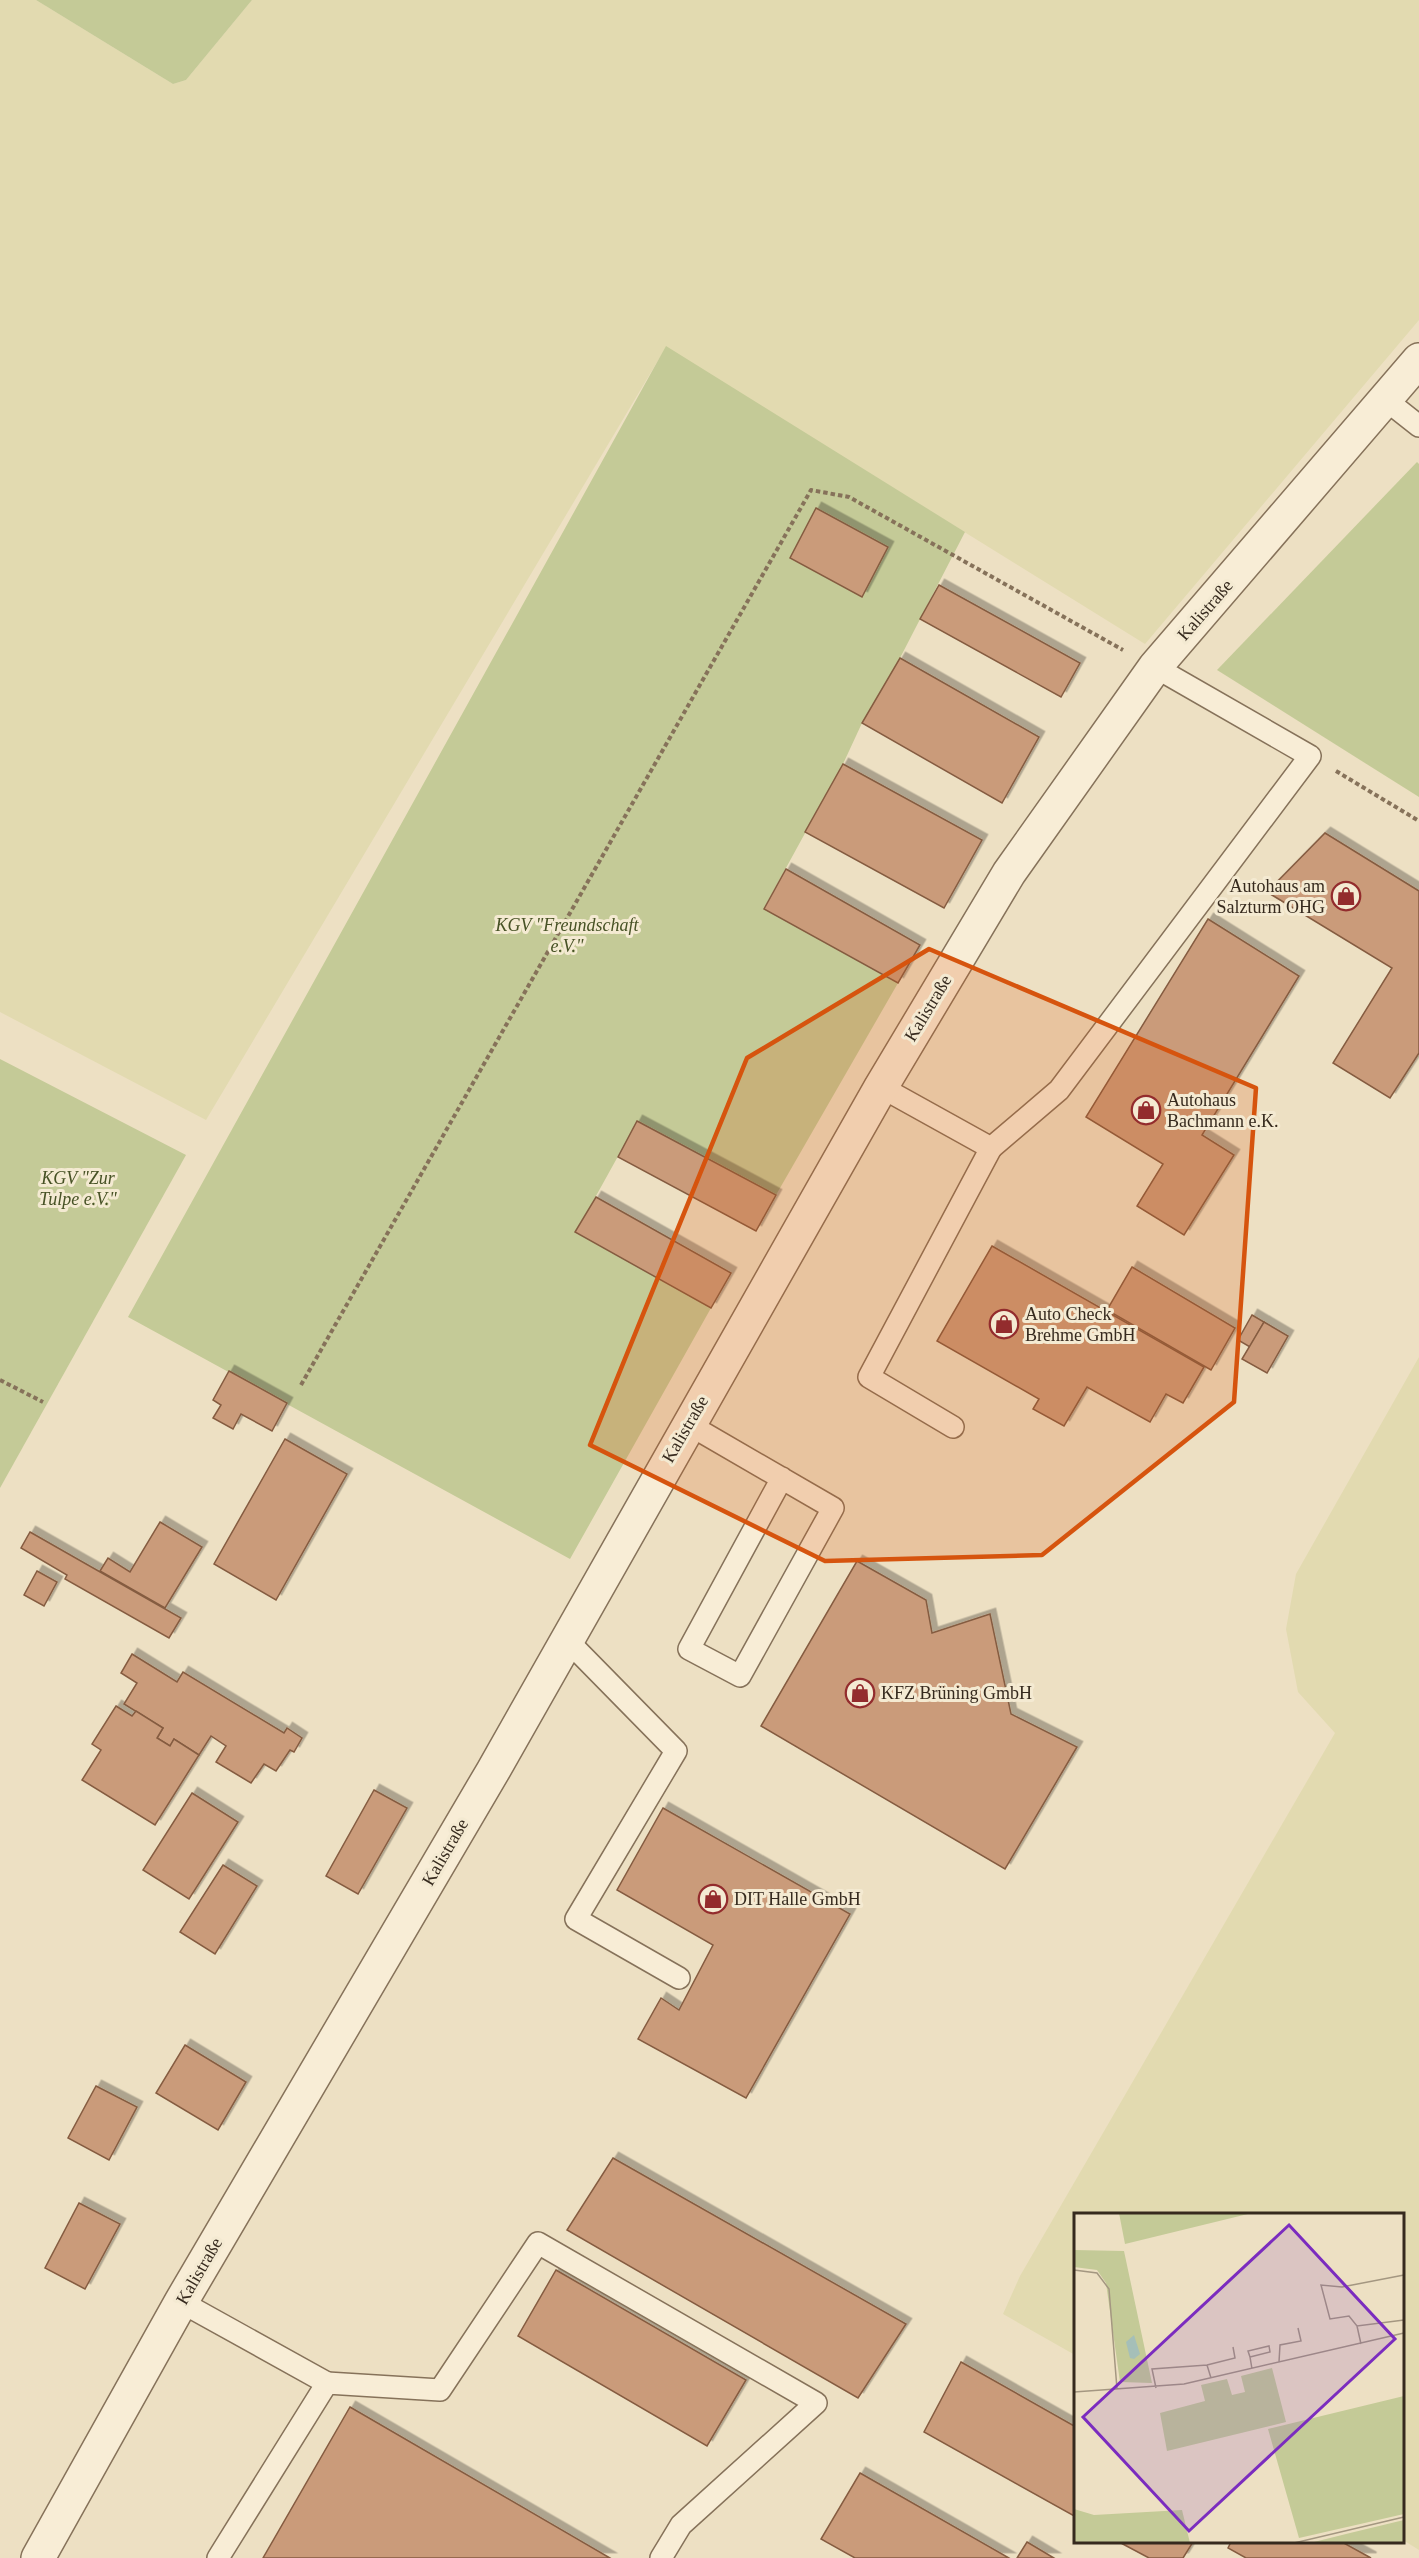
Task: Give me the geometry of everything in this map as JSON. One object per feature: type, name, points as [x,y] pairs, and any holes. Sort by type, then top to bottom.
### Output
[{"type":"street","name":"Kalistraße","points":[[38,2558],[181,2302],[493,1771],[881,1087],[1009,873],[1155,667],[1419,360]]},
{"type":"lane","points":[[1386,400],[1419,426]]},
{"type":"lane","points":[[953,1427],[869,1377],[991,1148],[1059,1090],[1310,756],[1155,667]]},
{"type":"lane","points":[[881,1087],[991,1148]]},
{"type":"lane","points":[[688,1424],[782,1478],[833,1508],[740,1676],[689,1649],[782,1478]]},
{"type":"lane","points":[[566,1639],[676,1751],[576,1919],[679,1978]]},
{"type":"lane","points":[[181,2302],[327,2383],[440,2390],[538,2243],[816,2403],[681,2525],[662,2558]]},
{"type":"lane","points":[[218,2558],[327,2383]]},
{"type":"path","points":[[301,1385],[811,490],[849,497],[1155,667]]},
{"type":"path","points":[[1310,756],[1419,821]]},
{"type":"path","points":[[0,1380],[43,1402]]},
{"type":"highlighted area","points":[[929,949],[1256,1088],[1234,1402],[1042,1555],[825,1561],[590,1445],[747,1058]]},
{"type":"shaded area","points":[[0,0],[36,0],[173,84],[186,80],[252,0],[1419,0],[1419,320],[1145,644],[666,347],[206,1120],[0,1012]]},
{"type":"shaded area","points":[[1419,1357],[1419,2550],[1404,2541],[1404,2213],[1074,2213],[1074,2354],[1003,2314],[1020,2276],[1335,1733],[1298,1692],[1286,1629],[1296,1574]]},
{"type":"green space","points":[[36,0],[252,0],[186,80],[173,84]]},
{"type":"green space","name":"KGV \"Freundschaft e.V.\"","points":[[666,346],[965,532],[900,658],[862,723],[843,764],[764,908],[898,983],[776,1195],[637,1122],[576,1232],[711,1308],[570,1559],[128,1317]]},
{"type":"green space","points":[[1417,462],[1419,464],[1419,797],[1217,670]]},
{"type":"green space","name":"KGV \"Zur Tulpe e.V.\"","points":[[0,1059],[186,1155],[0,1488]]},
{"type":"building","points":[[816,508],[888,547],[862,597],[790,558]]},
{"type":"building","points":[[939,585],[1080,663],[1061,697],[920,619]]},
{"type":"building","points":[[900,658],[1039,737],[1002,803],[862,723]]},
{"type":"building","points":[[843,764],[982,840],[944,908],[805,832]]},
{"type":"building","points":[[1325,833],[1419,891],[1419,1053],[1390,1098],[1333,1063],[1392,968],[1267,892]]},
{"type":"building","points":[[786,869],[920,945],[898,983],[764,909]]},
{"type":"building","points":[[1208,919],[1299,976],[1202,1135],[1234,1155],[1184,1235],[1137,1206],[1163,1164],[1086,1117]]},
{"type":"building","points":[[637,1121],[776,1195],[756,1231],[618,1157]]},
{"type":"building","points":[[596,1197],[731,1273],[711,1308],[575,1232]]},
{"type":"building","points":[[992,1246],[1204,1367],[1183,1403],[1166,1394],[1150,1422],[1087,1387],[1064,1426],[1033,1409],[1039,1399],[937,1341]]},
{"type":"building","points":[[1132,1267],[1235,1328],[1211,1370],[1107,1310]]},
{"type":"building","points":[[1252,1315],[1264,1322],[1250,1347],[1238,1340]]},
{"type":"building","points":[[1264,1322],[1288,1336],[1267,1373],[1242,1359]]},
{"type":"building","points":[[229,1371],[287,1403],[272,1431],[241,1414],[233,1429],[213,1418],[221,1405],[213,1400]]},
{"type":"building","points":[[285,1439],[347,1474],[276,1600],[214,1564]]},
{"type":"building","points":[[160,1522],[202,1547],[165,1608],[100,1571],[108,1558],[130,1572]]},
{"type":"building","points":[[30,1532],[181,1618],[169,1638],[65,1579],[67,1575],[21,1548]]},
{"type":"building","points":[[857,1561],[926,1600],[932,1633],[990,1614],[1011,1714],[1077,1747],[1005,1869],[761,1726]]},
{"type":"building","points":[[37,1571],[57,1582],[44,1606],[24,1595]]},
{"type":"building","points":[[132,1654],[177,1682],[183,1672],[284,1733],[287,1728],[302,1738],[294,1752],[290,1750],[276,1771],[264,1764],[251,1783],[216,1762],[226,1746],[211,1736],[199,1755],[174,1739],[170,1746],[157,1738],[163,1728],[124,1704],[137,1683],[121,1673]]},
{"type":"building","points":[[116,1706],[132,1716],[136,1711],[163,1728],[157,1738],[170,1746],[174,1739],[199,1755],[155,1825],[82,1780],[101,1750],[92,1744]]},
{"type":"building","points":[[374,1790],[407,1808],[358,1894],[326,1876]]},
{"type":"building","points":[[192,1793],[238,1822],[189,1899],[143,1870]]},
{"type":"building","points":[[663,1808],[850,1914],[746,2098],[638,2039],[661,1998],[679,2010],[713,1945],[617,1890]]},
{"type":"building","points":[[223,1865],[257,1886],[215,1954],[180,1932]]},
{"type":"building","points":[[185,2045],[246,2082],[218,2130],[156,2093]]},
{"type":"building","points":[[96,2086],[137,2107],[109,2160],[68,2138]]},
{"type":"building","points":[[613,2158],[906,2324],[858,2398],[567,2230]]},
{"type":"building","points":[[79,2203],[120,2224],[85,2289],[45,2268]]},
{"type":"building","points":[[556,2270],[746,2380],[707,2446],[518,2336]]},
{"type":"building","points":[[961,2362],[1074,2426],[1074,2516],[924,2432]]},
{"type":"building","points":[[350,2407],[610,2558],[263,2558]]},
{"type":"building","points":[[860,2473],[1009,2558],[855,2558],[821,2539]]},
{"type":"building","points":[[1027,2542],[1054,2558],[1017,2558]]},
{"type":"building","points":[[1121,2543],[1192,2543],[1183,2558],[1149,2558]]},
{"type":"building","points":[[1230,2543],[1344,2543],[1371,2558],[1246,2558],[1228,2548]]},
{"type":"place","name":"Autohaus am Salzturm OHG","points":[[1346,896]]},
{"type":"place","name":"Autohaus Bachmann e.K.","points":[[1146,1110]]},
{"type":"place","name":"Auto Check Brehme GmbH","points":[[1004,1324]]},
{"type":"place","name":"KFZ Brüning GmbH","points":[[860,1693]]},
{"type":"place","name":"DIT Halle GmbH","points":[[713,1899]]}]
